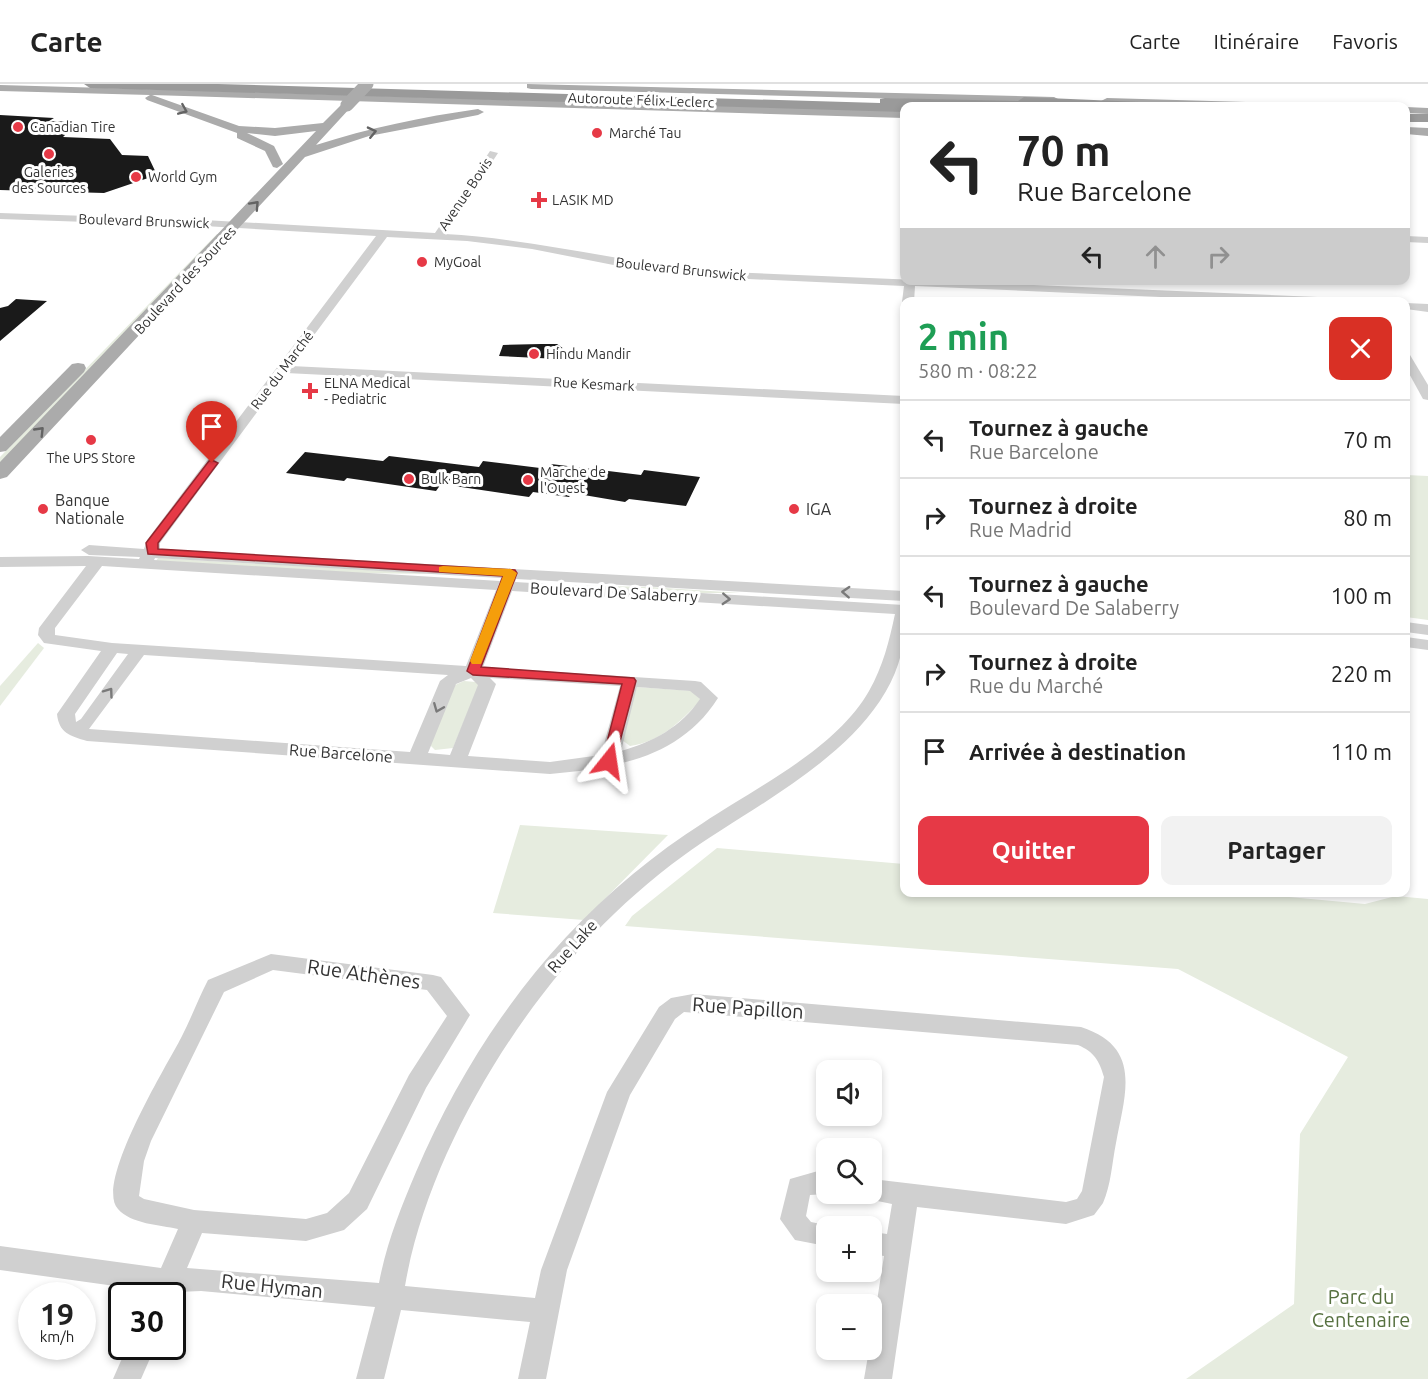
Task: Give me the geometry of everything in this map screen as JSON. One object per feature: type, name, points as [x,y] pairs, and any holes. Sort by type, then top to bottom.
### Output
[{"type":"highway","name":"Autoroute Félix-Leclerc","points":[[90,84],[900,112]]},
{"type":"highway","name":"Autoroute Félix-Leclerc","points":[[290,84],[906,102]]},
{"type":"highway","points":[[956,97],[1058,102]]},
{"type":"highway","points":[[824,112],[900,112]]},
{"type":"highway","points":[[1410,118],[1428,118]]},
{"type":"highway","points":[[1410,124],[1428,124]]},
{"type":"main road","name":"Boulevard des Sources","points":[[342,105],[356,84]]},
{"type":"main road","name":"Boulevard des Sources","points":[[0,447],[300,154],[327,120],[367,84]]},
{"type":"main road","points":[[457,84],[1134,102]]},
{"type":"main road","points":[[594,84],[642,88]]},
{"type":"main road","points":[[0,88],[303,95],[824,112]]},
{"type":"main road","points":[[71,90],[156,99],[232,128],[270,149],[277,164]]},
{"type":"main road","points":[[303,95],[250,99],[221,107],[220,115],[232,122],[267,127],[327,120]]},
{"type":"main road","points":[[300,154],[356,136],[446,116],[505,110],[630,106]]},
{"type":"main road","points":[[1410,110],[1428,111]]},
{"type":"main road","points":[[232,128],[267,132],[314,128],[327,120]]},
{"type":"main road","name":"Boulevard des Sources","points":[[0,473],[226,227],[277,164],[314,128]]},
{"type":"main road","points":[[1410,131],[1428,132]]},
{"type":"street","name":"Avenue Bovis","points":[[438,236],[500,150]]},
{"type":"street","name":"Boulevard Brunswick","points":[[0,218],[382,235],[500,245],[613,267],[690,277],[900,283]]},
{"type":"street","name":"Boulevard Brunswick","points":[[382,235],[438,236],[507,242],[618,264],[675,271],[900,283]]},
{"type":"street","name":"Rue du Marché","points":[[147,558],[152,543],[382,235]]},
{"type":"street","points":[[1410,239],[1428,240]]},
{"type":"street","name":"Boulevard Brunswick","points":[[948,285],[1182,297]]},
{"type":"street","name":"Boulevard Brunswick","points":[[957,285],[1245,297]]},
{"type":"street","points":[[1410,308],[1428,310]]},
{"type":"street","points":[[1410,365],[1428,396]]},
{"type":"street","name":"Rue Kesmark","points":[[283,369],[900,400]]},
{"type":"street","name":"Boulevard De Salaberry","points":[[0,551],[508,579],[900,596]]},
{"type":"street","name":"Boulevard De Salaberry","points":[[0,562],[97,562],[147,558]]},
{"type":"street","name":"Rue Barcelone","points":[[74,731],[87,735],[550,768],[609,761],[667,739],[690,724],[705,707],[709,698],[694,686],[112,648],[55,641],[47,637],[45,633],[97,562]]},
{"type":"street","points":[[417,758],[449,681],[473,671],[508,579]]},
{"type":"street","name":"Boulevard De Salaberry","points":[[508,579],[900,611]]},
{"type":"street","points":[[1410,628],[1428,630]]},
{"type":"street","name":"Rue Lake","points":[[369,1379],[396,1267],[414,1211],[439,1149],[475,1078],[530,995],[582,933],[644,875],[704,831],[798,772],[843,735],[872,700],[888,673],[900,639]]},
{"type":"street","points":[[1410,643],[1428,645]]},
{"type":"street","points":[[112,648],[66,714],[67,724],[74,731],[87,723],[140,649]]},
{"type":"street","points":[[457,761],[487,684],[473,671]]},
{"type":"street","points":[[609,761],[630,681]]},
{"type":"street","name":"Rue Athènes","points":[[271,962],[433,983],[459,1015],[417,1082],[358,1201],[335,1222],[306,1230],[194,1221],[138,1209],[126,1201],[126,1186],[144,1130],[189,1045],[216,986],[271,962]]},
{"type":"street","name":"Rue Papillon","points":[[532,1379],[554,1270],[619,1092],[667,1013],[680,1004],[693,1003],[1081,1036],[1098,1044],[1110,1056],[1116,1077],[1094,1194],[1085,1208],[1066,1213],[906,1195]]},
{"type":"street","points":[[816,1183],[799,1187],[792,1219],[804,1232],[816,1234]]},
{"type":"street","points":[[878,1379],[906,1195],[882,1191]]},
{"type":"street","points":[[168,1282],[194,1221]]},
{"type":"street","points":[[882,1245],[897,1247]]},
{"type":"street","name":"Rue Hyman","points":[[0,1258],[132,1282]]},
{"type":"street","name":"Rue Hyman","points":[[186,1283],[201,1279],[546,1311]]},
{"type":"street","points":[[127,1379],[135,1360]]},
{"type":"green space","points":[[217,234],[222,234],[0,464],[0,457]]},
{"type":"green space","points":[[1410,475],[1428,476],[1428,620],[1410,618]]},
{"type":"green space","points":[[158,558],[436,574],[347,573],[156,561]]},
{"type":"green space","points":[[555,585],[650,587],[740,593],[697,593]]},
{"type":"green space","points":[[38,643],[44,648],[0,706],[0,686]]},
{"type":"green space","points":[[464,681],[476,682],[479,685],[453,748],[435,750],[430,745],[455,685]]},
{"type":"green space","points":[[637,687],[693,691],[701,700],[678,723],[660,735],[641,744],[630,746],[622,740]]},
{"type":"green space","points":[[520,825],[668,835],[584,920],[493,913]]},
{"type":"green space","name":"Parc du Centenaire","points":[[717,848],[900,864],[900,897],[1289,897],[1365,904],[1392,897],[1428,899],[1428,1379],[1186,1379],[1294,1304],[1300,1134],[1348,1057],[1178,969],[625,926],[632,916]]},
{"type":"building","name":"Galeries des Sources","points":[[0,115],[54,118],[49,121],[78,122],[63,137],[110,139],[122,155],[148,156],[157,175],[104,193],[0,190]]},
{"type":"building","points":[[16,299],[47,301],[0,341],[0,308],[8,306]]},
{"type":"building","name":"Hindu Mandir","points":[[557,344],[579,360],[499,356],[503,345]]},
{"type":"building","name":"Marche de l'Ouest","points":[[305,452],[383,461],[389,456],[479,467],[483,461],[548,469],[551,464],[641,475],[644,470],[700,477],[686,506],[629,499],[625,502],[572,493],[569,497],[533,492],[529,497],[441,484],[436,491],[347,478],[344,481],[286,473]]},
{"type":"slow traffic","points":[[443,569],[511,573],[477,661]]},
{"type":"place","name":"Canadian Tire","points":[[18,127]]},
{"type":"place","name":"Marché Tau","points":[[597,133]]},
{"type":"place","name":"Galeries des Sources","points":[[49,154]]},
{"type":"place","name":"World Gym","points":[[136,177]]},
{"type":"place","name":"LASIK MD","points":[[539,200]]},
{"type":"place","name":"MyGoal","points":[[422,262]]},
{"type":"place","name":"Hindu Mandir","points":[[534,354]]},
{"type":"place","name":"ELNA Medical - Pediatric","points":[[310,391]]},
{"type":"place","name":"The UPS Store","points":[[91,440]]},
{"type":"place","name":"Bulk Barn","points":[[409,479]]},
{"type":"place","name":"Marche de l'Ouest","points":[[528,480]]},
{"type":"place","name":"Banque Nationale","points":[[43,509]]},
{"type":"place","name":"IGA","points":[[794,509]]},
{"type":"route","points":[[212,463],[152,543],[152,552],[511,573],[473,671],[630,681],[609,761]]}]
